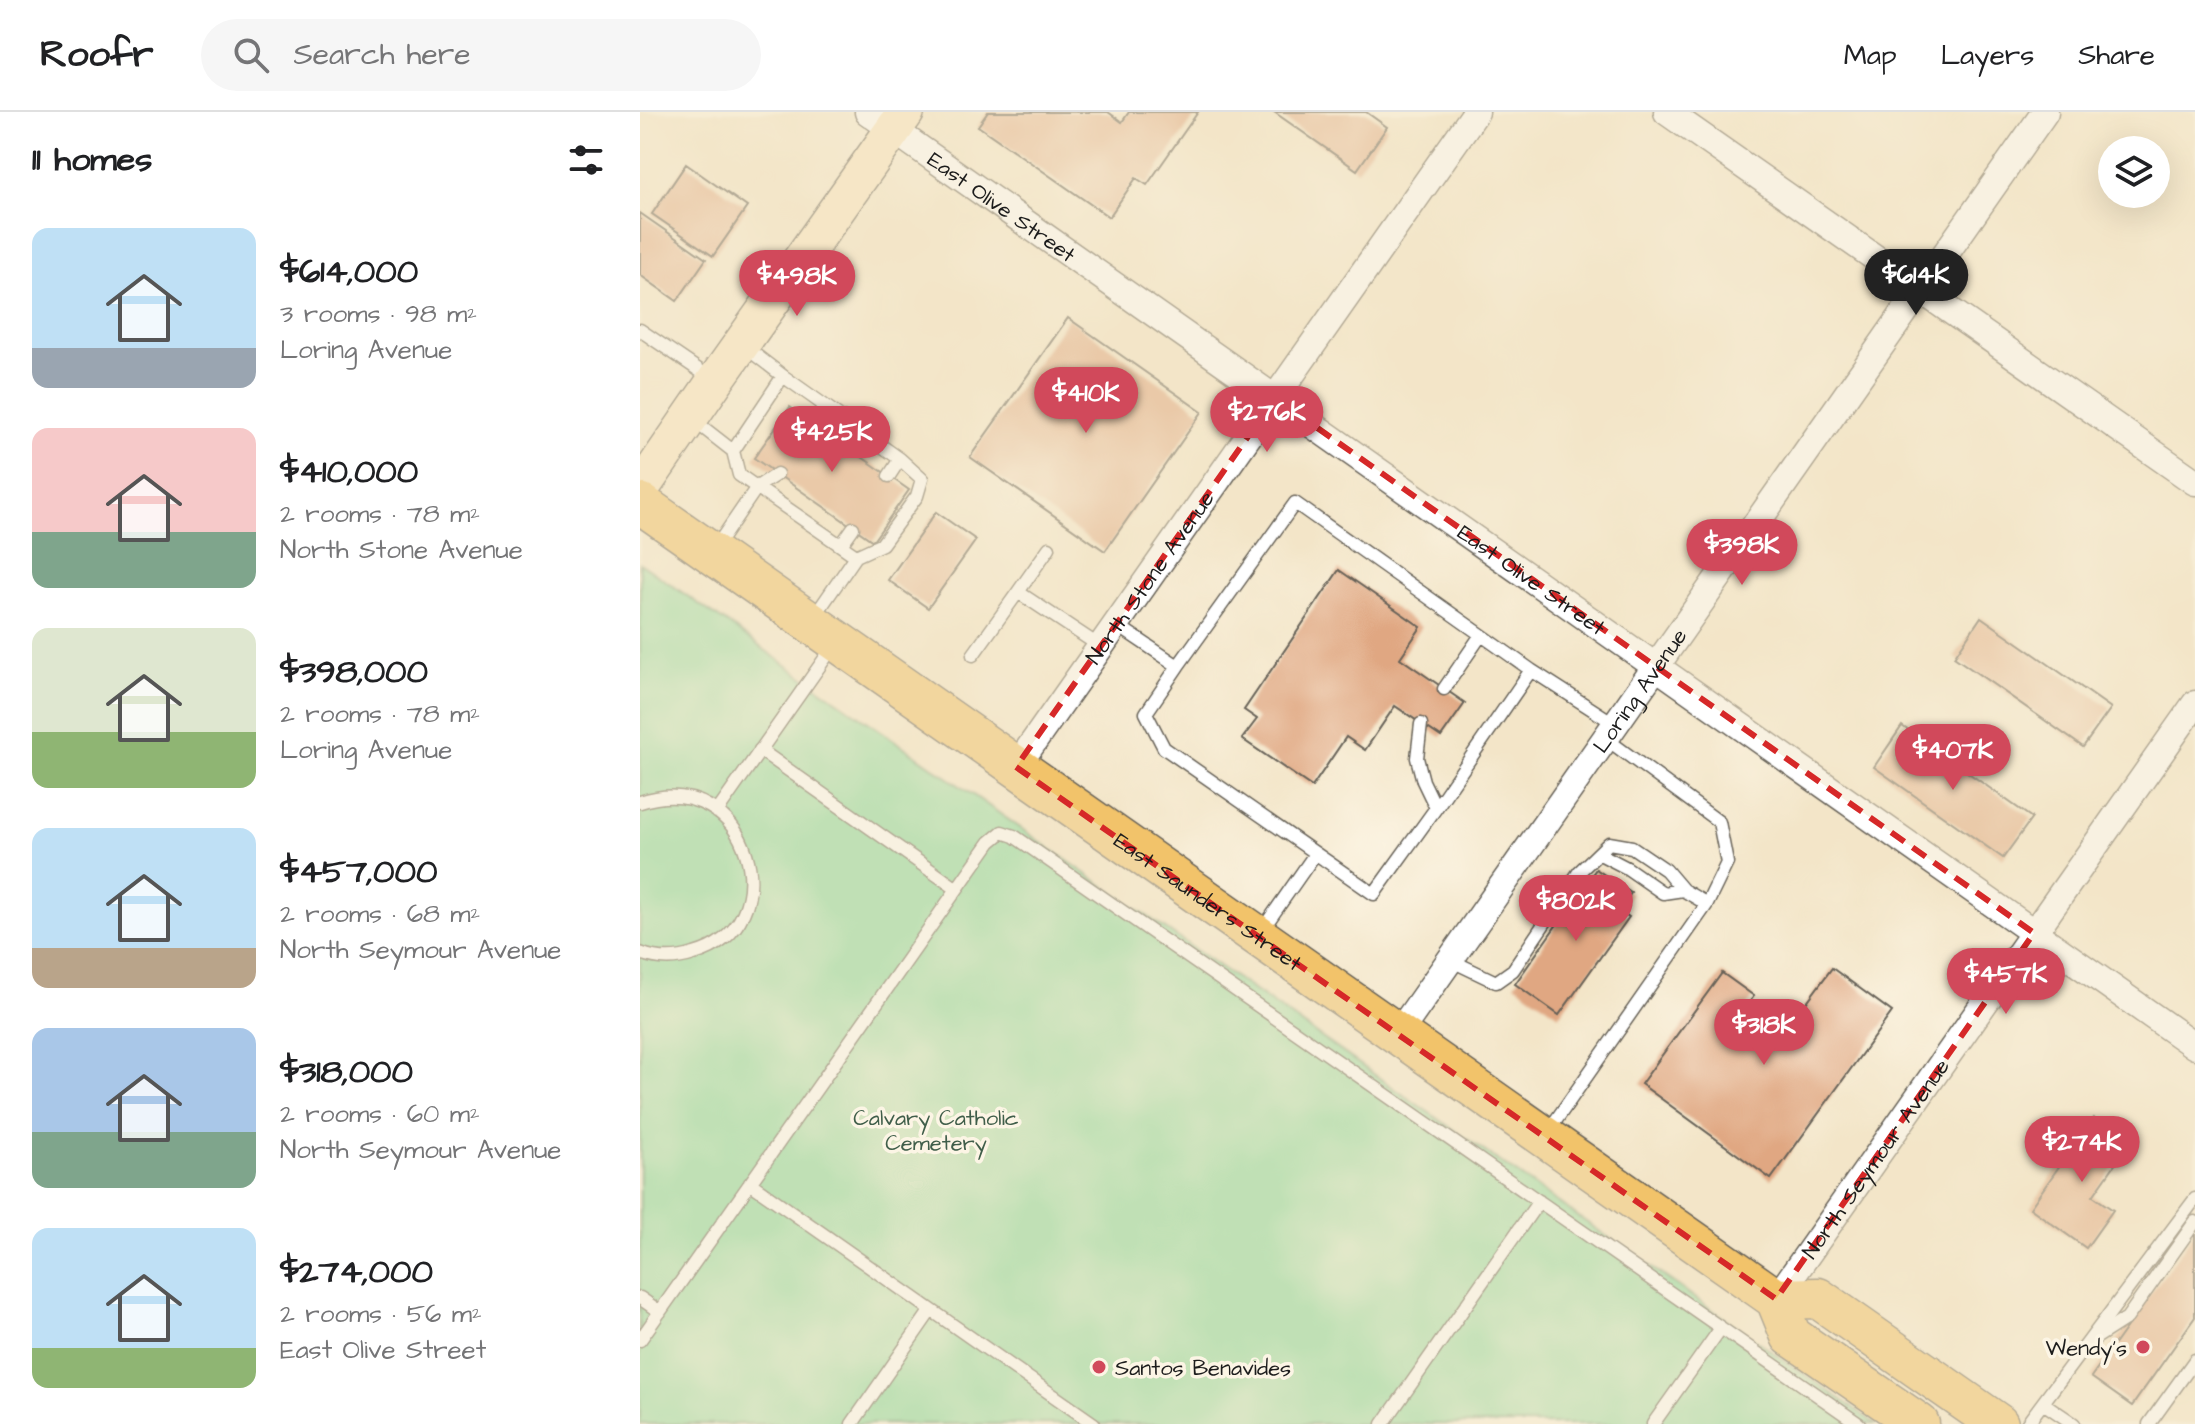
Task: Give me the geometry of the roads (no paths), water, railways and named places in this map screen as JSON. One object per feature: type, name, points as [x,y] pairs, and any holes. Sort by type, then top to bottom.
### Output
[{"type":"main road","points":[[640,490],[741,344],[889,118]]},
{"type":"main road","name":"East Saunders Street","points":[[640,503],[1776,1299]]},
{"type":"main road","points":[[1919,1424],[1791,1336],[1776,1299],[1818,1298],[1998,1424]]},
{"type":"street","name":"North Stone Avenue","points":[[1016,767],[1476,112]]},
{"type":"street","points":[[1667,112],[2195,482]]},
{"type":"street","name":"Loring Avenue","points":[[1398,1034],[2045,112]]},
{"type":"street","name":"East Olive Street","points":[[889,118],[1275,398],[2195,1046]]},
{"type":"street","name":"North Seymour Avenue","points":[[1776,1299],[2195,704]]},
{"type":"lane","points":[[641,333],[715,381]]},
{"type":"lane","points":[[717,812],[760,750],[823,632],[856,556],[882,544],[917,496],[922,479],[900,459],[741,344]]},
{"type":"lane","points":[[733,451],[783,376]]},
{"type":"lane","points":[[813,423],[825,406]]},
{"type":"lane","points":[[690,417],[733,451],[739,475],[856,556]]},
{"type":"lane","points":[[889,476],[900,459]]},
{"type":"lane","points":[[712,553],[757,487],[777,474]]},
{"type":"lane","points":[[1531,670],[1374,894],[1164,748],[1146,713],[1295,503],[1531,670],[1719,822],[1727,863],[1707,904],[1545,1137]]},
{"type":"lane","points":[[841,545],[853,528]]},
{"type":"lane","points":[[973,655],[1049,548]]},
{"type":"lane","points":[[1018,592],[1101,647]]},
{"type":"lane","points":[[1117,625],[1178,666]]},
{"type":"lane","points":[[1444,689],[1481,635]]},
{"type":"lane","points":[[1421,724],[1417,758],[1423,781],[1436,808]]},
{"type":"lane","points":[[760,750],[957,889]]},
{"type":"lane","points":[[640,802],[668,796],[694,800],[717,812],[737,832],[748,857],[751,884],[744,912],[728,935],[706,951],[679,959],[640,953]]},
{"type":"lane","points":[[640,1340],[990,842],[1002,832],[1014,836],[1859,1424]]},
{"type":"lane","points":[[1450,960],[1496,982],[1513,970],[1579,872],[1609,843],[1632,847],[1666,870],[1683,890],[1707,904]]},
{"type":"lane","points":[[1258,936],[1315,854]]},
{"type":"lane","points":[[1600,854],[1663,893],[1683,890]]},
{"type":"lane","points":[[750,1183],[1094,1424]]},
{"type":"lane","points":[[2027,1424],[2195,1199]]},
{"type":"lane","points":[[1383,1424],[1539,1201]]},
{"type":"lane","points":[[2085,1344],[2127,1318],[2195,1222]]},
{"type":"lane","points":[[640,1298],[660,1312]]},
{"type":"lane","points":[[852,1424],[931,1310]]},
{"type":"lane","points":[[1653,1424],[1721,1328]]},
{"type":"lane","points":[[2149,1424],[2195,1360]]},
{"type":"lane","points":[[2043,1403],[2074,1424]]},
{"type":"place","name":"Wendy's","points":[[2143,1347]]},
{"type":"place","name":"Santos Benavides","points":[[1099,1367]]},
{"type":"park label","name":"Calvary Catholic Cemetery","points":[[936,1130]]}]
